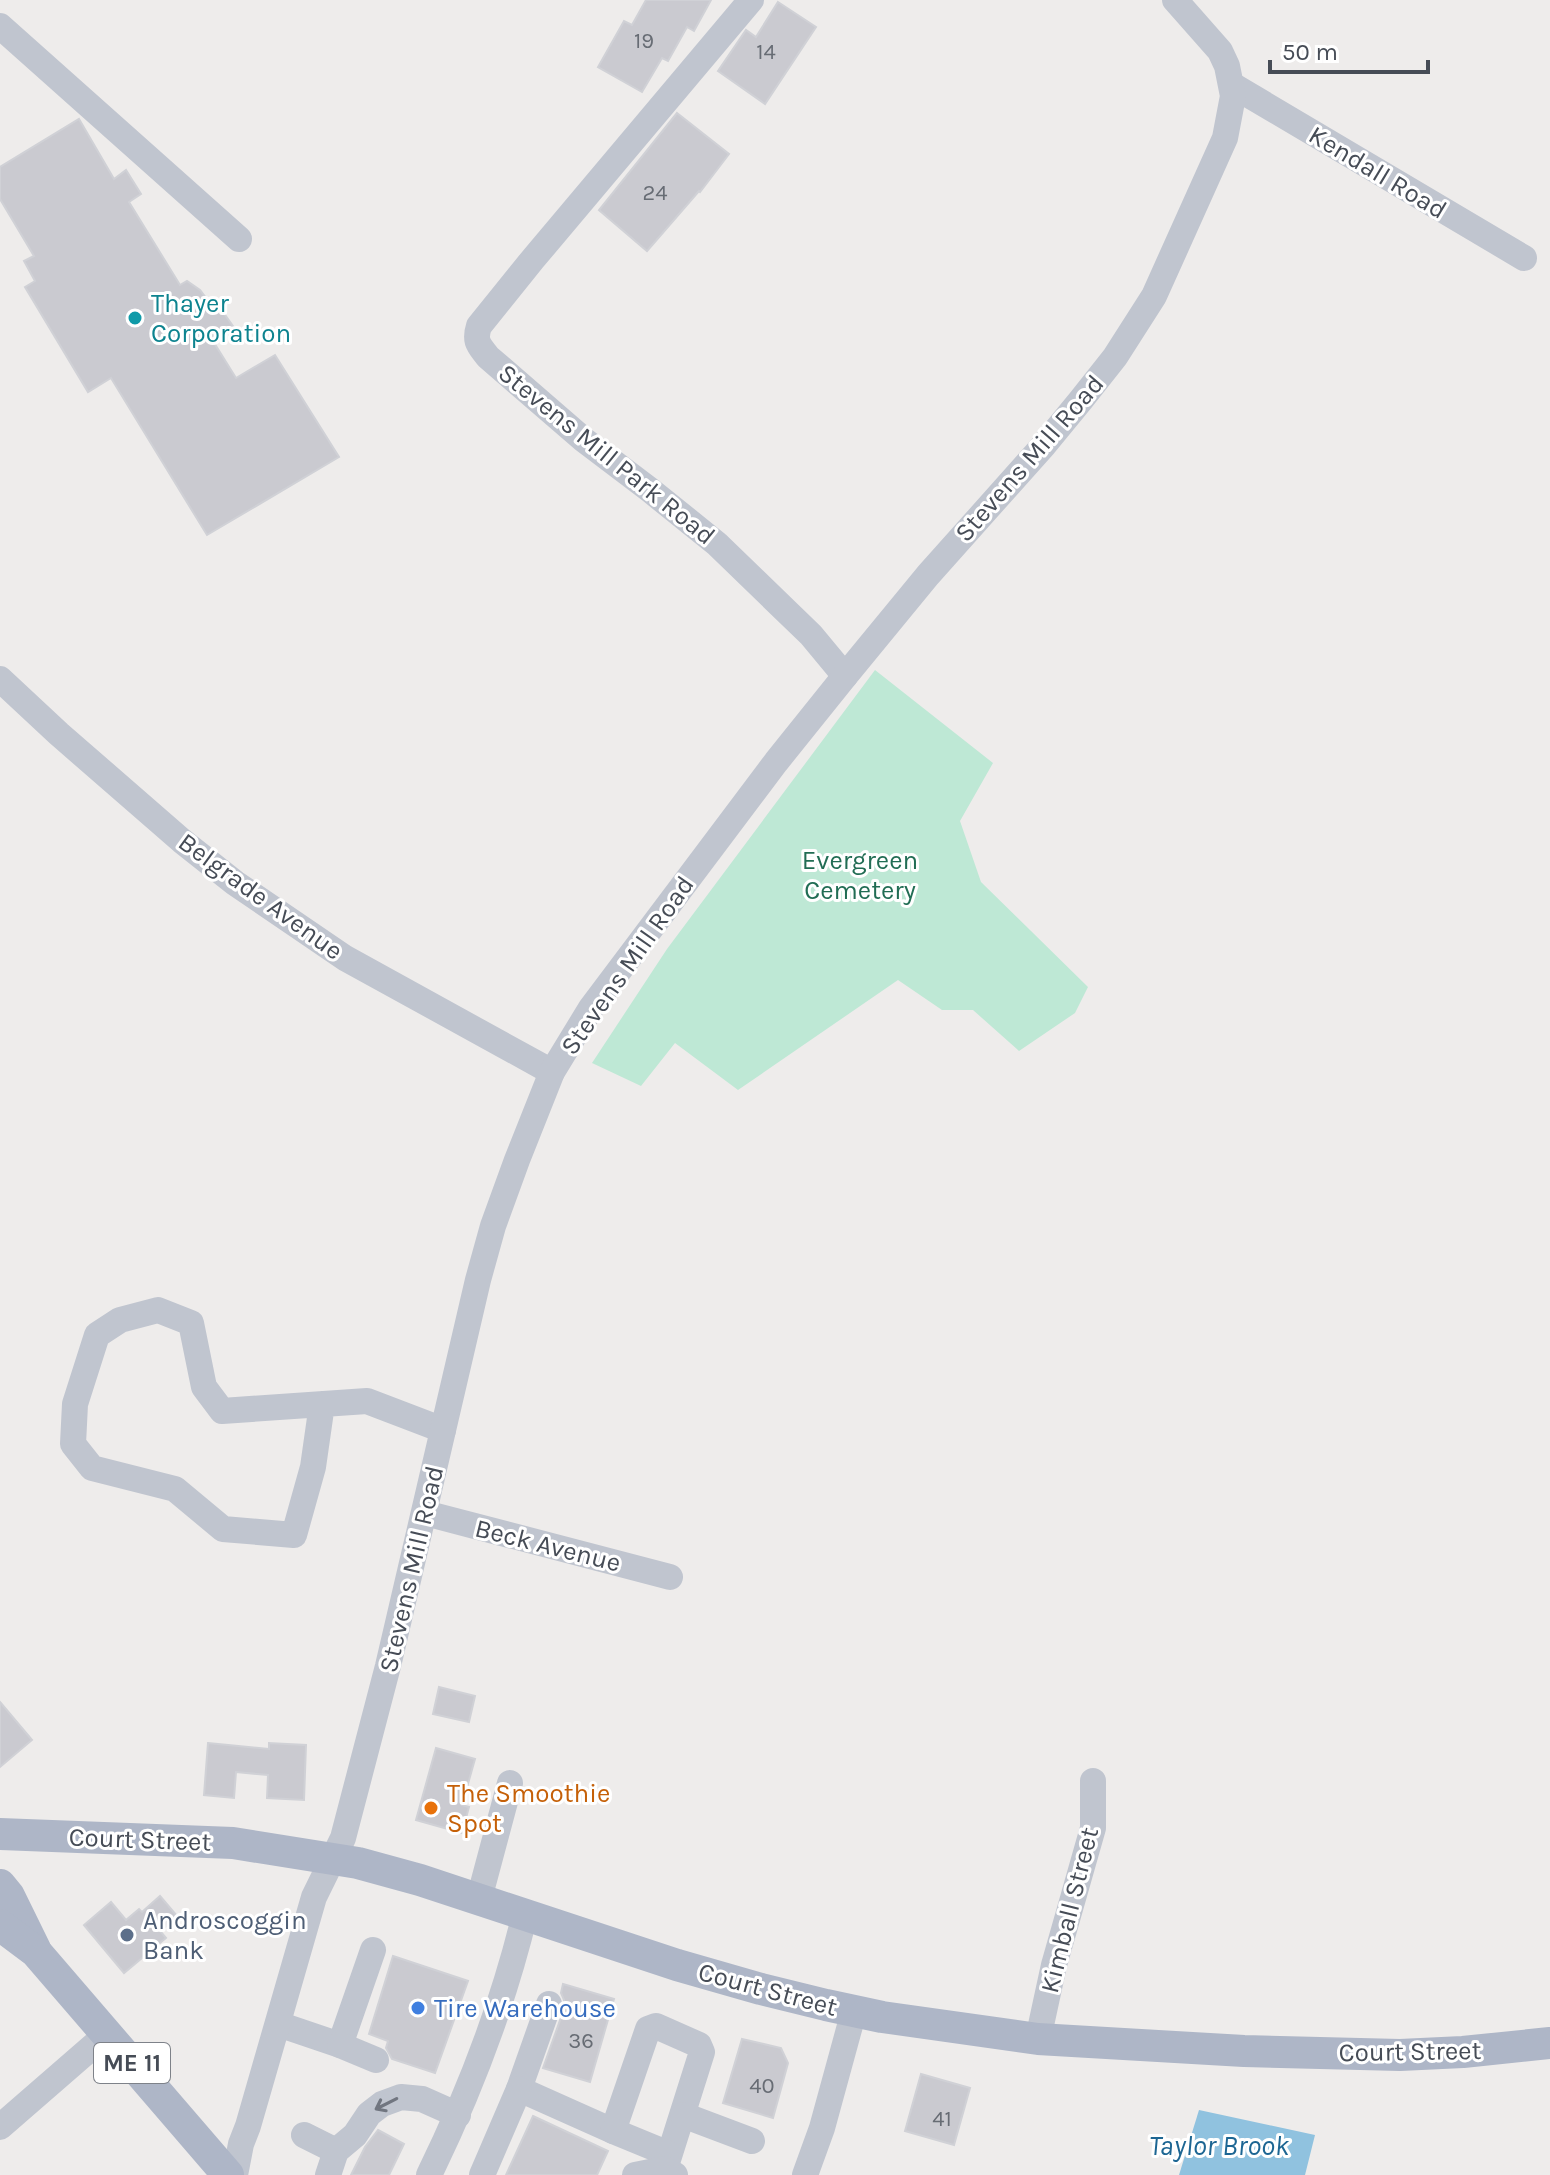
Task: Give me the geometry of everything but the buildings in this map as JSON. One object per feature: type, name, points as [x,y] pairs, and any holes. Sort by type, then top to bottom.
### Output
[{"type":"main road","name":"Court Street","points":[[0,1834],[233,1843],[358,1863],[761,1989],[854,2011],[1038,2039],[1244,2051],[1400,2055],[1550,2043]]},
{"type":"main road","name":"ME 11","points":[[0,1885],[9,1896],[36,1952]]},
{"type":"main road","name":"ME 11","points":[[0,1925],[36,1952],[228,2175]]},
{"type":"street","name":"Stevens Mill Park Road","points":[[751,0],[533,259],[479,326],[476,336],[488,357],[584,440],[717,544],[811,635],[845,676]]},
{"type":"street","name":"Stevens Mill Road","points":[[235,2175],[241,2144],[314,1897],[343,1838],[388,1666],[493,1226],[552,1072],[591,1008],[776,762],[937,564],[1054,434],[1115,357],[1154,296],[1225,138],[1233,96],[1227,66],[1220,51],[1175,0]]},
{"type":"street","points":[[0,26],[239,239]]},
{"type":"street","name":"Kendall Road","points":[[1232,85],[1524,258]]},
{"type":"street","name":"Belgrade Avenue","points":[[0,679],[182,841],[235,883],[345,958],[552,1072]]},
{"type":"street","points":[[322,1404],[313,1467],[294,1535],[223,1529],[175,1489],[92,1468],[73,1444],[75,1404],[97,1335],[120,1320],[158,1310],[191,1323],[204,1387],[222,1411],[322,1404],[367,1401],[443,1430]]},
{"type":"street","name":"Beck Avenue","points":[[425,1513],[670,1577]]},
{"type":"street","name":"Kimball Street","points":[[1038,2039],[1054,1965],[1093,1828],[1093,1781]]},
{"type":"street","points":[[479,1899],[510,1783]]},
{"type":"street","points":[[429,2175],[458,2115],[489,2038],[525,1914]]},
{"type":"street","points":[[340,2045],[373,1950]]},
{"type":"street","points":[[482,2175],[519,2089],[549,2004]]},
{"type":"street","points":[[805,2175],[822,2128],[854,2011]]},
{"type":"street","points":[[278,2024],[376,2060]]},
{"type":"street","points":[[613,2131],[648,2029],[656,2026],[699,2045],[702,2052],[670,2166]]},
{"type":"street","points":[[0,2127],[107,2034]]},
{"type":"street","points":[[519,2089],[613,2131],[670,2166]]},
{"type":"street","points":[[304,2135],[332,2163],[369,2114],[382,2104],[401,2097],[422,2099],[458,2115]]},
{"type":"street","points":[[683,2115],[752,2141]]},
{"type":"street","points":[[635,2175],[670,2166]]},
{"type":"green space","name":"Evergreen Cemetery","points":[[875,670],[993,763],[960,821],[981,882],[1088,987],[1075,1013],[1019,1051],[973,1010],[942,1010],[898,980],[738,1090],[675,1043],[641,1086],[592,1063],[667,949]]},
{"type":"water","name":"Taylor Brook","points":[[1199,2110],[1315,2135],[1305,2175],[1179,2175]]},
{"type":"place","name":"Thayer Corporation","points":[[135,318]]},
{"type":"place","name":"The Smoothie Spot","points":[[431,1808]]},
{"type":"place","name":"Androscoggin Bank","points":[[127,1935]]},
{"type":"place","name":"Tire Warehouse","points":[[418,2008]]}]
